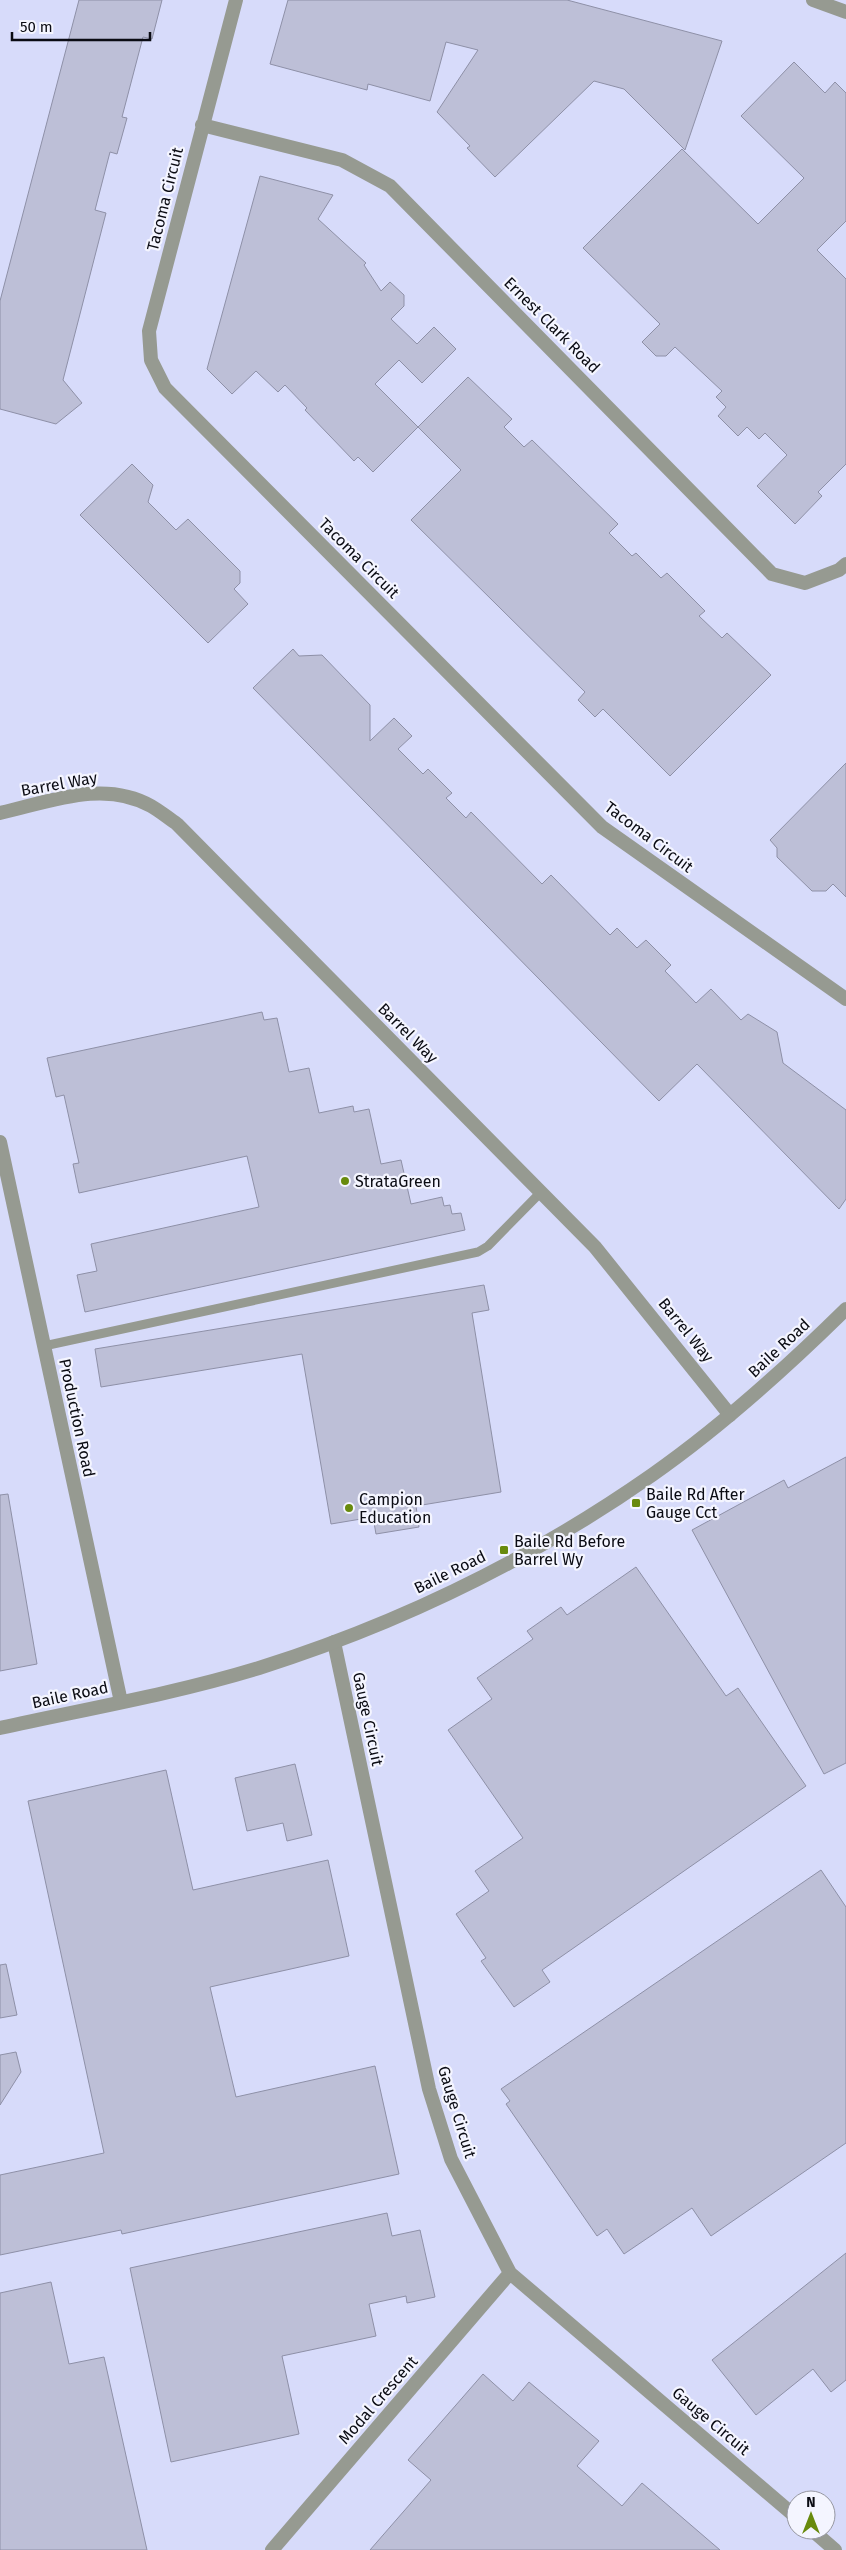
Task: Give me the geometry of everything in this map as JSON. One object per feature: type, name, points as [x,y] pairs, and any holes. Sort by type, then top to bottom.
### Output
[{"type":"street","name":"Tacoma Circuit","points":[[236,0],[149,331],[151,360],[165,388],[602,827],[846,999]]},
{"type":"street","points":[[812,0],[846,12]]},
{"type":"street","name":"Ernest Clark Road","points":[[202,124],[342,160],[390,186],[772,574],[805,583],[840,570],[846,564]]},
{"type":"street","name":"Barrel Way","points":[[0,813],[87,793],[111,792],[151,806],[176,824],[541,1192],[614,1269],[730,1415]]},
{"type":"street","name":"Production Road","points":[[0,1142],[121,1702]]},
{"type":"street","name":"Baile Road","points":[[0,1728],[206,1683],[334,1642],[417,1608],[496,1570],[577,1525],[653,1475],[784,1370],[846,1309]]},
{"type":"street","name":"Gauge Circuit","points":[[334,1642],[429,2089],[451,2159],[510,2273],[786,2508]]},
{"type":"street","name":"Modal Crescent","points":[[272,2550],[510,2273]]},
{"type":"street","points":[[824,2540],[835,2550]]},
{"type":"lane","points":[[44,1346],[478,1252],[488,1246],[541,1192]]},
{"type":"shaded area","points":[[0,0],[846,0],[846,2550],[0,2550]]},
{"type":"building","points":[[79,0],[162,0],[152,39],[143,37],[122,117],[127,118],[117,154],[110,152],[95,210],[106,213],[63,380],[82,403],[56,424],[0,409],[0,301]]},
{"type":"building","points":[[288,0],[567,0],[722,41],[685,150],[624,89],[594,81],[495,177],[467,148],[470,146],[437,112],[478,50],[446,42],[430,101],[368,84],[367,90],[270,64]]},
{"type":"building","points":[[794,62],[825,93],[835,82],[846,93],[846,221],[817,250],[846,279],[846,464],[818,492],[822,496],[795,524],[757,486],[787,455],[765,433],[759,439],[747,427],[738,436],[718,416],[726,407],[716,397],[722,391],[675,347],[666,356],[656,356],[642,342],[660,324],[583,248],[682,149],[758,224],[804,178],[741,116]]},
{"type":"building","points":[[260,176],[333,195],[318,219],[366,263],[364,265],[381,291],[390,282],[404,295],[404,306],[391,319],[417,344],[434,327],[456,349],[422,383],[399,360],[375,384],[418,427],[373,472],[358,457],[354,461],[305,410],[307,408],[285,385],[278,392],[256,371],[232,394],[207,369]]},
{"type":"building","points":[[468,377],[512,419],[504,427],[524,447],[532,440],[618,524],[609,533],[632,556],[636,553],[661,578],[667,573],[705,611],[699,616],[722,638],[727,633],[771,675],[670,776],[603,709],[595,717],[578,700],[585,692],[411,520],[461,470],[418,427]]},
{"type":"building","points":[[132,464],[153,485],[148,502],[176,530],[188,519],[240,571],[240,583],[234,589],[248,604],[208,643],[80,515]]},
{"type":"building","points":[[293,649],[299,656],[322,655],[370,705],[370,741],[394,718],[412,736],[398,749],[423,774],[428,769],[452,793],[446,798],[466,818],[471,812],[542,884],[551,875],[610,935],[617,928],[637,948],[646,940],[671,965],[665,971],[696,1003],[711,989],[741,1020],[748,1014],[777,1032],[783,1063],[846,1110],[846,1199],[839,1209],[697,1064],[659,1101],[253,688]]},
{"type":"building","points":[[846,763],[846,897],[833,884],[826,891],[812,891],[777,857],[777,848],[770,840]]},
{"type":"building","points":[[262,1012],[264,1020],[277,1018],[289,1072],[309,1068],[319,1113],[353,1106],[354,1112],[369,1109],[381,1164],[401,1160],[411,1204],[442,1197],[444,1206],[450,1205],[452,1214],[461,1213],[465,1230],[85,1312],[77,1275],[97,1271],[91,1244],[259,1207],[247,1156],[79,1193],[73,1164],[79,1163],[64,1095],[56,1097],[47,1058]]},
{"type":"building","points":[[484,1285],[489,1310],[472,1313],[501,1492],[416,1506],[419,1527],[376,1534],[373,1517],[331,1524],[302,1354],[101,1387],[95,1349]]},
{"type":"building","points":[[846,1457],[846,1763],[824,1774],[692,1530],[784,1480],[788,1488]]},
{"type":"building","points":[[8,1494],[37,1664],[0,1671],[0,1495]]},
{"type":"building","points":[[636,1567],[726,1696],[738,1688],[806,1786],[542,1970],[550,1982],[514,2007],[481,1961],[486,1958],[456,1914],[489,1891],[475,1871],[523,1838],[448,1730],[492,1699],[477,1678],[533,1639],[527,1631],[561,1607],[567,1615]]},
{"type":"building","points":[[295,1764],[312,1835],[287,1841],[283,1823],[247,1831],[235,1778]]},
{"type":"building","points":[[166,1770],[193,1890],[328,1860],[349,1956],[210,1987],[236,2097],[375,2066],[399,2174],[122,2234],[121,2230],[0,2255],[0,2175],[104,2153],[28,1801]]},
{"type":"building","points":[[821,1870],[846,1907],[846,2143],[711,2236],[692,2208],[624,2254],[607,2229],[597,2236],[506,2104],[510,2101],[501,2089]]},
{"type":"building","points":[[6,1964],[17,2015],[0,2018],[0,1965]]},
{"type":"building","points":[[16,2052],[21,2072],[0,2105],[0,2055]]},
{"type":"building","points":[[387,2213],[392,2236],[420,2230],[435,2297],[407,2303],[406,2296],[369,2304],[376,2336],[282,2356],[299,2434],[171,2462],[130,2268]]},
{"type":"building","points":[[846,2253],[846,2380],[831,2392],[813,2369],[756,2415],[712,2360]]},
{"type":"building","points":[[51,2282],[69,2364],[104,2357],[147,2550],[0,2550],[0,2293]]},
{"type":"building","points":[[483,2374],[513,2401],[529,2382],[599,2441],[577,2466],[622,2506],[642,2483],[720,2550],[370,2550],[431,2480],[408,2460]]},
{"type":"place","name":"StrataGreen","points":[[345,1181]]},
{"type":"place","name":"Baile Rd After Gauge Cct","points":[[636,1503]]},
{"type":"place","name":"Campion Education","points":[[349,1508]]},
{"type":"place","name":"Baile Rd Before Barrel Wy","points":[[504,1550]]}]
